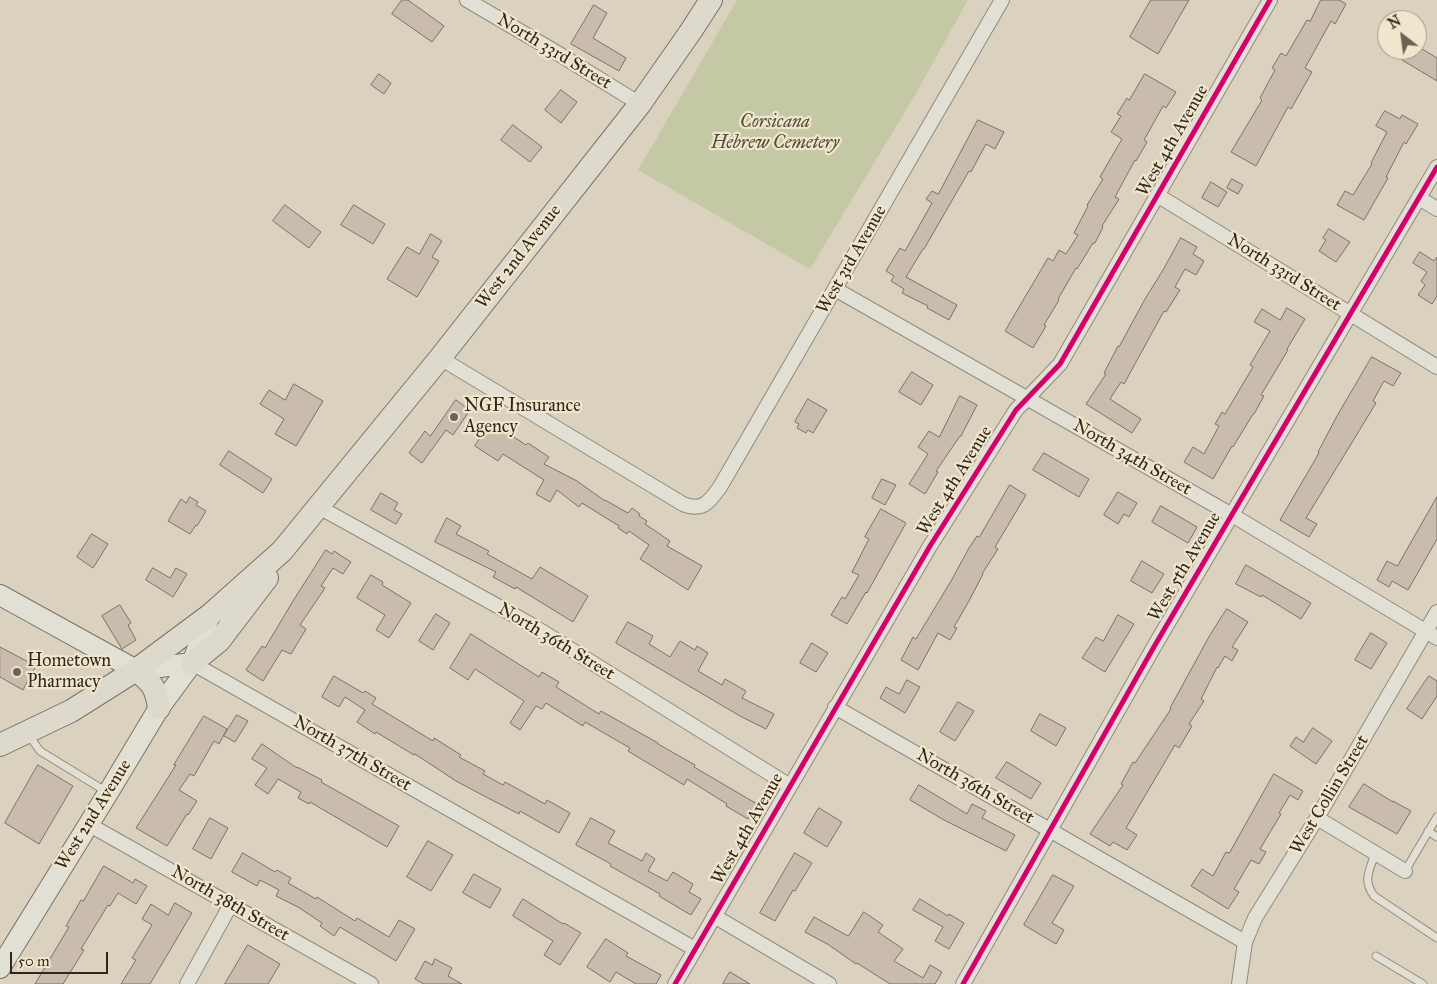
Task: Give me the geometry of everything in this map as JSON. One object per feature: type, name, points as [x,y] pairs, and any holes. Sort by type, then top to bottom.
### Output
[{"type":"main road","name":"West 2nd Avenue","points":[[282,551],[440,358],[640,104],[711,0]]},
{"type":"main road","points":[[0,745],[71,711],[136,670],[210,615],[282,551]]},
{"type":"main road","points":[[192,664],[219,642],[273,570],[282,551]]},
{"type":"main road","points":[[136,670],[149,680],[156,692],[160,708]]},
{"type":"street","name":"West 3rd Avenue","points":[[440,358],[666,494],[691,507],[702,506],[709,502],[720,487],[836,289],[1002,0]]},
{"type":"street","name":"West 4th Avenue","points":[[675,984],[930,546],[1016,410],[1060,364],[1270,0]]},
{"type":"street","name":"North 33rd Street","points":[[472,1],[640,104]]},
{"type":"street","name":"West 5th Avenue","points":[[963,984],[1155,646],[1437,167]]},
{"type":"street","name":"North 33rd Street","points":[[1158,195],[1437,367]]},
{"type":"street","points":[[1419,198],[1437,209]]},
{"type":"street","name":"North 34th Street","points":[[836,289],[1232,515],[1431,635]]},
{"type":"street","name":"North 36th Street","points":[[317,506],[530,624],[790,786]]},
{"type":"street","points":[[0,595],[136,670],[192,664]]},
{"type":"street","name":"West Collin Street","points":[[1240,984],[1245,942],[1255,918],[1431,635],[1437,612]]},
{"type":"street","name":"West 2nd Avenue","points":[[0,968],[160,708],[192,664],[210,615]]},
{"type":"street","name":"North 37th Street","points":[[192,664],[695,949]]},
{"type":"street","name":"North 36th Street","points":[[835,708],[1245,942]]},
{"type":"street","points":[[1317,818],[1404,871]]},
{"type":"street","name":"North 38th Street","points":[[88,824],[371,984]]},
{"type":"street","points":[[187,984],[231,904]]},
{"type":"street","points":[[714,916],[829,984]]},
{"type":"lane","points":[[27,732],[40,751],[108,793]]},
{"type":"lane","points":[[1404,871],[1437,817]]},
{"type":"lane","points":[[1428,831],[1437,837]]},
{"type":"lane","points":[[1375,853],[1367,880],[1374,896],[1437,938]]},
{"type":"lane","points":[[1376,956],[1423,984]]},
{"type":"green space","name":"Corsicana Hebrew Cemetery","points":[[737,0],[968,0],[914,97],[810,269],[638,170]]},
{"type":"building","points":[[402,0],[408,0],[444,26],[432,42],[392,14]]},
{"type":"building","points":[[1151,0],[1189,0],[1158,54],[1130,37]]},
{"type":"building","points":[[1321,0],[1339,0],[1346,4],[1335,24],[1331,21],[1305,68],[1312,72],[1291,109],[1288,107],[1256,166],[1231,152],[1262,100],[1260,98],[1275,70],[1272,68],[1281,53],[1286,56],[1307,20],[1310,21]]},
{"type":"building","points":[[594,5],[607,13],[593,38],[626,58],[619,71],[571,44]]},
{"type":"building","points":[[1427,52],[1437,58],[1437,81],[1402,60],[1427,60]]},
{"type":"building","points":[[379,74],[391,83],[384,94],[371,85]]},
{"type":"building","points":[[1145,74],[1176,92],[1166,108],[1163,106],[1144,140],[1147,142],[1115,197],[1119,199],[1102,226],[1095,243],[1093,243],[1076,268],[1058,299],[1044,325],[1046,326],[1033,348],[1005,331],[1048,258],[1053,261],[1059,250],[1066,254],[1078,235],[1074,233],[1087,205],[1103,179],[1100,177],[1122,139],[1111,132],[1121,116],[1117,114],[1127,98],[1129,100]]},
{"type":"building","points":[[561,90],[577,102],[561,123],[545,110]]},
{"type":"building","points":[[1385,111],[1400,119],[1402,115],[1418,124],[1406,144],[1404,142],[1386,177],[1388,178],[1364,220],[1337,205],[1345,191],[1353,195],[1372,164],[1387,132],[1376,126]]},
{"type":"building","points":[[978,120],[1004,132],[995,149],[986,144],[971,172],[969,171],[906,277],[957,305],[949,320],[927,308],[928,306],[902,293],[904,289],[891,281],[894,276],[886,271],[900,248],[905,251],[932,203],[926,199],[932,191],[938,194]]},
{"type":"building","points":[[513,125],[542,147],[530,162],[501,140]]},
{"type":"building","points":[[1232,179],[1243,185],[1238,194],[1227,188]]},
{"type":"building","points":[[1211,182],[1227,192],[1218,207],[1202,198]]},
{"type":"building","points":[[285,205],[321,232],[309,248],[273,221]]},
{"type":"building","points":[[354,205],[385,224],[373,244],[341,225]]},
{"type":"building","points":[[1329,229],[1350,242],[1336,262],[1319,251],[1326,240],[1323,238]]},
{"type":"building","points":[[431,234],[442,241],[432,257],[439,261],[417,297],[387,279],[407,247],[419,254]]},
{"type":"building","points":[[1181,238],[1197,247],[1193,254],[1204,261],[1196,275],[1185,269],[1175,287],[1180,290],[1166,312],[1164,311],[1124,384],[1121,382],[1110,399],[1141,419],[1132,433],[1086,404],[1106,374],[1104,373],[1118,346]]},
{"type":"building","points":[[1420,252],[1434,261],[1437,257],[1437,296],[1432,304],[1418,295],[1425,285],[1421,281],[1427,272],[1413,263]]},
{"type":"building","points":[[1287,308],[1305,319],[1261,395],[1264,396],[1254,414],[1232,446],[1213,479],[1184,462],[1193,447],[1204,454],[1219,426],[1215,424],[1222,412],[1225,414],[1253,367],[1250,365],[1270,331],[1254,322],[1262,309],[1280,320]]},
{"type":"building","points":[[1372,357],[1401,373],[1393,386],[1384,381],[1373,401],[1376,403],[1306,518],[1317,524],[1309,537],[1280,520]]},
{"type":"building","points":[[912,372],[933,385],[921,405],[899,392]]},
{"type":"building","points":[[294,384],[323,401],[296,446],[275,434],[284,419],[260,404],[269,390],[285,400]]},
{"type":"building","points":[[960,396],[977,405],[961,436],[936,471],[938,472],[925,494],[909,484],[928,454],[918,447],[929,431],[939,437]]},
{"type":"building","points":[[808,399],[827,410],[813,433],[808,430],[806,433],[797,428],[799,424],[795,422]]},
{"type":"building","points":[[456,400],[470,410],[453,435],[446,430],[422,463],[409,453],[425,431],[430,436]]},
{"type":"building","points":[[491,422],[526,445],[528,443],[549,457],[544,464],[577,481],[605,501],[628,513],[632,508],[647,521],[645,524],[670,541],[667,546],[702,566],[688,590],[640,559],[649,545],[629,531],[627,534],[618,528],[619,526],[582,503],[579,507],[557,490],[550,502],[536,494],[544,480],[503,454],[498,461],[475,446]]},
{"type":"building","points":[[229,451],[272,479],[263,493],[220,465]]},
{"type":"building","points":[[1044,453],[1089,479],[1079,497],[1033,470]]},
{"type":"building","points":[[882,479],[896,485],[885,505],[872,498]]},
{"type":"building","points":[[1010,485],[1026,495],[995,547],[998,549],[982,574],[954,627],[957,628],[950,640],[938,633],[918,670],[901,660],[913,637],[916,639],[969,548],[977,536],[979,537]]},
{"type":"building","points":[[1118,492],[1137,503],[1129,517],[1124,514],[1118,524],[1104,515]]},
{"type":"building","points":[[381,493],[398,503],[394,510],[402,514],[396,524],[371,510]]},
{"type":"building","points":[[190,497],[198,502],[196,505],[206,511],[190,534],[168,521],[181,499],[186,503]]},
{"type":"building","points":[[1437,497],[1437,539],[1408,590],[1392,581],[1389,587],[1377,580],[1387,561],[1397,566]]},
{"type":"building","points":[[1161,506],[1197,527],[1188,543],[1152,522]]},
{"type":"building","points":[[881,509],[906,523],[867,593],[847,624],[831,615],[842,597],[845,599],[859,575],[852,572],[869,539],[865,537]]},
{"type":"building","points":[[447,518],[461,526],[456,534],[489,551],[487,554],[532,579],[540,567],[588,596],[573,622],[516,587],[515,589],[493,577],[496,572],[435,542]]},
{"type":"building","points":[[92,534],[108,544],[93,568],[77,557]]},
{"type":"building","points":[[326,550],[332,554],[334,551],[351,562],[343,574],[333,568],[321,586],[325,588],[300,625],[306,629],[291,654],[282,650],[263,681],[246,670],[262,646],[265,648]]},
{"type":"building","points":[[1142,561],[1164,574],[1152,593],[1131,581]]},
{"type":"building","points":[[1246,565],[1311,603],[1301,619],[1262,595],[1261,597],[1236,584]]},
{"type":"building","points":[[153,568],[170,578],[176,568],[187,574],[173,597],[146,580]]},
{"type":"building","points":[[371,575],[383,582],[382,585],[411,603],[389,638],[376,630],[385,615],[357,598]]},
{"type":"building","points":[[120,605],[131,623],[128,625],[136,640],[122,649],[102,616]]},
{"type":"building","points":[[1227,609],[1248,622],[1232,647],[1238,650],[1232,661],[1225,656],[1217,667],[1201,699],[1204,701],[1189,724],[1192,726],[1179,748],[1175,745],[1126,828],[1137,835],[1127,850],[1113,842],[1110,846],[1090,834],[1123,785],[1121,784],[1133,762],[1135,763],[1171,709],[1210,635]]},
{"type":"building","points":[[436,614],[450,623],[433,650],[419,641]]},
{"type":"building","points":[[1118,615],[1134,624],[1105,672],[1082,658],[1096,637],[1103,641]]},
{"type":"building","points":[[628,622],[653,636],[649,644],[670,657],[680,641],[695,650],[697,646],[708,653],[698,671],[722,685],[725,679],[746,691],[742,698],[774,714],[766,729],[740,716],[616,643]]},
{"type":"building","points":[[1371,633],[1387,643],[1371,669],[1355,660]]},
{"type":"building","points":[[471,634],[539,677],[542,672],[559,682],[556,687],[599,714],[601,711],[658,743],[695,765],[694,767],[757,804],[748,819],[687,779],[684,785],[628,751],[630,748],[585,722],[583,726],[546,703],[542,709],[536,706],[520,730],[510,723],[524,701],[475,669],[468,680],[450,668]]},
{"type":"building","points":[[812,643],[828,653],[816,672],[800,663]]},
{"type":"building","name":"Hometown Pharmacy","points":[[0,647],[36,666],[23,690],[0,677]]},
{"type":"building","points":[[334,676],[363,693],[365,691],[376,698],[372,704],[433,741],[434,738],[461,755],[459,757],[485,771],[483,774],[503,785],[505,782],[545,804],[547,800],[570,813],[559,833],[520,811],[519,814],[456,781],[415,754],[376,732],[375,734],[357,722],[365,710],[345,697],[339,707],[322,697]]},
{"type":"building","points":[[1429,676],[1437,681],[1437,696],[1422,719],[1407,709]]},
{"type":"building","points":[[907,680],[920,687],[905,713],[880,698],[886,687],[899,694]]},
{"type":"building","points":[[958,702],[974,711],[955,741],[940,732]]},
{"type":"building","points":[[1040,714],[1066,728],[1056,746],[1031,731]]},
{"type":"building","points":[[237,715],[248,721],[235,742],[224,736]]},
{"type":"building","points":[[204,716],[227,729],[219,744],[214,741],[194,776],[190,774],[179,790],[197,801],[167,846],[136,828]]},
{"type":"building","points":[[1313,728],[1332,741],[1316,764],[1290,746],[1296,737],[1303,742]]},
{"type":"building","points":[[262,744],[297,768],[322,780],[321,782],[399,826],[387,847],[310,802],[309,804],[298,798],[301,792],[278,779],[268,794],[255,785],[267,768],[252,759]]},
{"type":"building","points":[[1007,762],[1041,783],[1031,799],[996,778]]},
{"type":"building","points":[[38,765],[73,786],[39,844],[5,823]]},
{"type":"building","points":[[1274,774],[1303,791],[1298,800],[1290,795],[1260,849],[1266,852],[1259,864],[1251,860],[1234,889],[1239,892],[1228,909],[1191,886],[1202,869],[1213,876],[1226,852],[1229,853]]},
{"type":"building","points":[[1364,784],[1411,811],[1397,834],[1349,807]]},
{"type":"building","points":[[919,785],[967,814],[972,804],[986,811],[982,818],[1015,835],[1006,851],[944,820],[910,800]]},
{"type":"building","points":[[819,808],[842,822],[827,847],[804,833]]},
{"type":"building","points":[[210,818],[228,828],[211,859],[193,849]]},
{"type":"building","points":[[591,818],[615,831],[608,843],[642,861],[646,853],[655,859],[648,871],[667,881],[673,872],[693,884],[689,892],[701,899],[691,915],[659,896],[660,894],[610,866],[611,864],[576,845]]},
{"type":"building","points":[[428,841],[453,855],[431,891],[407,877]]},
{"type":"building","points":[[243,853],[275,872],[277,870],[291,878],[288,883],[316,899],[317,897],[355,921],[357,918],[389,937],[399,920],[415,929],[396,961],[340,927],[334,936],[320,926],[322,923],[298,907],[276,896],[279,890],[260,880],[257,886],[232,872]]},
{"type":"building","points":[[795,853],[812,863],[775,921],[760,913]]},
{"type":"building","points":[[104,866],[133,883],[135,879],[147,886],[136,904],[118,893],[110,906],[108,905],[81,949],[84,950],[63,984],[35,984],[69,927],[66,926],[81,900],[83,901]]},
{"type":"building","points":[[474,874],[501,889],[490,908],[463,893]]},
{"type":"building","points":[[1053,875],[1074,886],[1052,923],[1064,930],[1056,944],[1024,925]]},
{"type":"building","points":[[523,899],[581,933],[560,965],[544,955],[553,941],[513,916]]},
{"type":"building","points":[[920,899],[948,916],[949,914],[964,923],[949,949],[935,941],[943,927],[913,910]]},
{"type":"building","points":[[175,903],[192,913],[150,984],[121,984],[136,960],[132,958],[152,925],[142,919],[151,904],[168,915]]},
{"type":"building","points":[[864,912],[883,925],[878,932],[903,949],[894,961],[923,978],[930,965],[942,972],[935,984],[890,984],[805,932],[814,917],[848,936]]},
{"type":"building","points":[[606,939],[628,953],[626,956],[661,975],[656,984],[636,984],[616,972],[610,982],[587,967]]},
{"type":"building","points":[[248,945],[280,964],[268,984],[225,984]]},
{"type":"building","points":[[435,959],[452,968],[448,976],[462,984],[424,984],[415,979],[425,961],[432,965]]},
{"type":"building","points":[[730,972],[750,984],[723,984]]},
{"type":"cycle path","points":[[675,984],[930,546],[1016,410],[1060,364],[1270,0]]},
{"type":"cycle path","points":[[963,984],[1155,645],[1437,167]]},
{"type":"place","name":"NGF Insurance Agency","points":[[454,417]]},
{"type":"place","name":"Hometown Pharmacy","points":[[17,672]]}]
